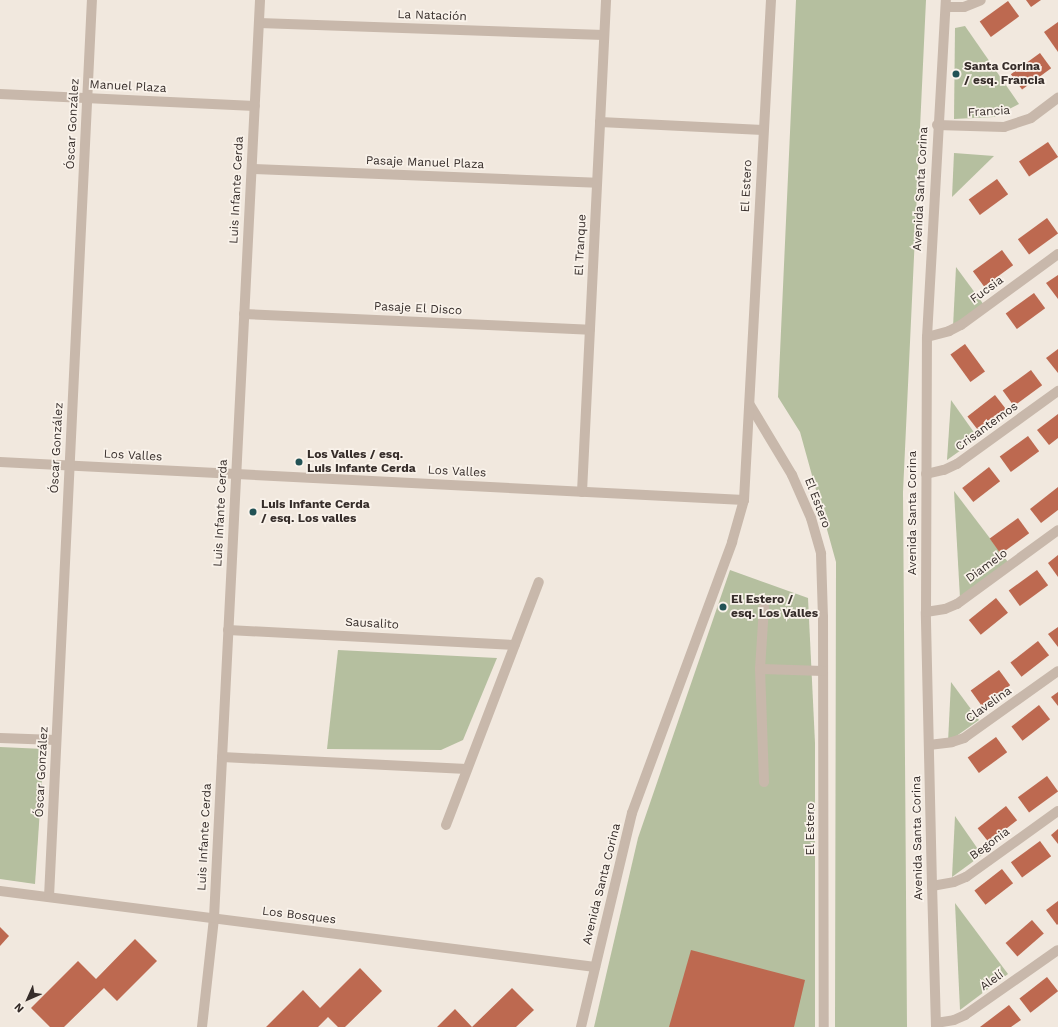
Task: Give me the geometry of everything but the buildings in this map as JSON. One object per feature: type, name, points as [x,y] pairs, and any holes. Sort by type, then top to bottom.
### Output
[{"type":"street","name":"Óscar González","points":[[49,897],[92,0]]},
{"type":"street","name":"Luis Infante Cerda","points":[[202,1027],[214,918],[260,0]]},
{"type":"street","name":"El Tranque","points":[[582,492],[606,0]]},
{"type":"street","name":"El Estero","points":[[771,0],[763,130],[750,405],[792,475],[811,518],[821,554],[823,671],[824,1027]]},
{"type":"street","points":[[946,4],[964,7],[981,0]]},
{"type":"street","name":"Avenida Santa Corina","points":[[936,1025],[926,612],[927,337],[946,4]]},
{"type":"street","name":"La Natación","points":[[258,23],[604,35]]},
{"type":"street","name":"Manuel Plaza","points":[[0,94],[255,106]]},
{"type":"street","name":"Francia","points":[[938,125],[1004,127],[1031,118],[1058,98]]},
{"type":"street","points":[[600,122],[763,130]]},
{"type":"street","name":"Pasaje Manuel Plaza","points":[[252,168],[597,184]]},
{"type":"street","name":"Fucsia","points":[[927,337],[949,331],[961,325],[1058,254]]},
{"type":"street","name":"Pasaje El Disco","points":[[244,314],[590,330]]},
{"type":"street","name":"Crisantemos","points":[[926,474],[944,470],[956,464],[1058,391]]},
{"type":"street","name":"Avenida Santa Corina","points":[[581,1027],[632,813],[732,542],[744,500],[750,405]]},
{"type":"street","name":"Los Valles","points":[[0,462],[744,500]]},
{"type":"street","name":"Diamelo","points":[[926,612],[945,609],[957,604],[1058,530]]},
{"type":"street","points":[[446,825],[539,582]]},
{"type":"street","points":[[764,607],[760,669],[764,782]]},
{"type":"street","name":"Sausalito","points":[[228,630],[515,645]]},
{"type":"street","points":[[760,669],[823,671]]},
{"type":"street","name":"Clavelina","points":[[929,745],[952,742],[964,738],[1058,671]]},
{"type":"street","points":[[0,738],[56,740]]},
{"type":"street","points":[[222,757],[467,769]]},
{"type":"street","name":"Begonia","points":[[932,886],[954,882],[966,877],[1058,811]]},
{"type":"street","name":"Los Bosques","points":[[0,891],[595,967]]},
{"type":"street","name":"Alelí","points":[[936,1025],[965,1015],[1058,950]]},
{"type":"green space","points":[[796,0],[926,0],[903,492],[907,1027],[835,1027],[836,562],[800,432],[778,397]]},
{"type":"green space","points":[[965,26],[1019,104],[994,117],[954,119],[955,28]]},
{"type":"green space","points":[[954,153],[994,156],[952,197]]},
{"type":"green space","points":[[956,267],[984,305],[953,327]]},
{"type":"green space","points":[[951,400],[978,438],[947,460]]},
{"type":"green space","points":[[954,491],[1008,562],[960,598]]},
{"type":"green space","points":[[730,570],[808,598],[815,743],[815,1027],[594,1027],[638,838]]},
{"type":"green space","points":[[338,650],[497,658],[463,740],[441,750],[327,749]]},
{"type":"green space","points":[[951,682],[979,720],[948,742]]},
{"type":"green space","points":[[0,747],[44,749],[35,884],[0,879]]},
{"type":"green space","points":[[955,816],[982,855],[952,877]]},
{"type":"green space","points":[[955,903],[1008,974],[960,1010]]},
{"type":"place","name":"Santa Corina / esq. Francia","points":[[956,74]]},
{"type":"place","name":"Los Valles / esq. Luis Infante Cerda","points":[[299,462]]},
{"type":"place","name":"Luis Infante Cerda / esq. Los valles","points":[[253,512]]},
{"type":"place","name":"El Estero / esq. Los Valles","points":[[723,607]]}]
